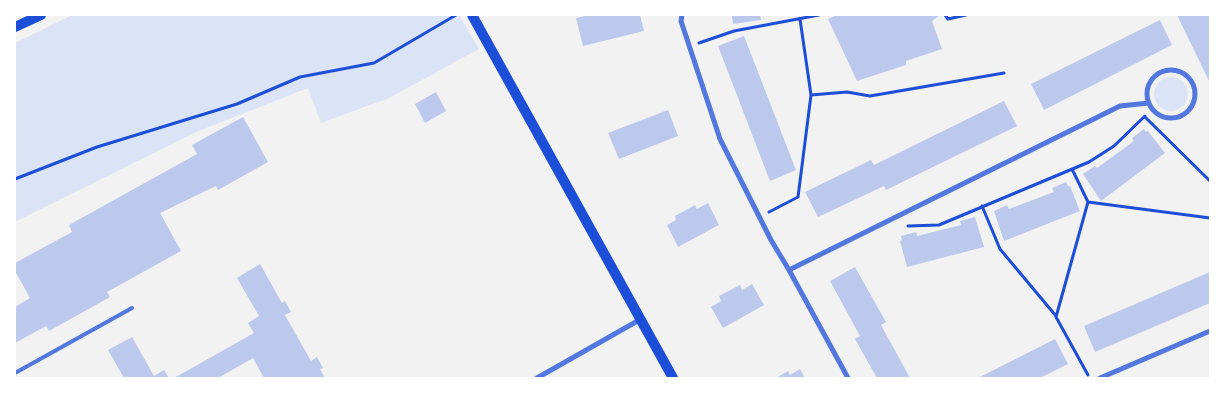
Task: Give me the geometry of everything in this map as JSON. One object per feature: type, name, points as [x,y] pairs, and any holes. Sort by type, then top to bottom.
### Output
[{"type":"main road","points":[[15,27],[41,15]]},
{"type":"main road","points":[[472,15],[673,378]]},
{"type":"street","points":[[682,15],[681,21],[720,139],[759,217],[848,378]]},
{"type":"street","points":[[1169,70],[1177,70],[1191,79],[1195,96],[1193,104],[1186,113],[1170,118],[1161,116],[1152,108],[1149,103],[1148,89],[1158,74],[1169,70]]},
{"type":"street","points":[[790,270],[1120,106],[1149,103]]},
{"type":"street","points":[[538,378],[641,319]]},
{"type":"street","points":[[1100,378],[1210,331]]},
{"type":"lane","points":[[15,373],[132,308]]},
{"type":"path","points":[[15,179],[97,147],[237,104],[300,77],[374,63],[456,15]]},
{"type":"path","points":[[689,46],[734,31],[818,15]]},
{"type":"path","points":[[946,15],[948,19],[966,15]]},
{"type":"path","points":[[759,217],[798,197],[811,96],[800,19]]},
{"type":"path","points":[[811,96],[848,92],[870,96],[1004,73]]},
{"type":"path","points":[[878,225],[939,224],[1089,162],[1114,146],[1152,108]]},
{"type":"path","points":[[1145,117],[1210,181]]},
{"type":"path","points":[[1056,317],[1088,202],[1072,169]]},
{"type":"path","points":[[1088,202],[1210,218]]},
{"type":"path","points":[[982,206],[1000,249],[1056,317],[1090,378]]},
{"type":"shaded area","points":[[72,15],[459,15],[479,49],[389,98],[321,123],[308,88],[196,132],[15,222],[15,43]]},
{"type":"shaded area","points":[[1171,77],[1183,82],[1188,94],[1183,106],[1171,111],[1159,106],[1154,94],[1159,82]]},
{"type":"building","points":[[590,15],[640,15],[644,31],[583,46],[576,18]]},
{"type":"building","points":[[732,15],[760,15],[761,20],[733,24]]},
{"type":"building","points":[[837,15],[940,15],[932,21],[942,49],[906,61],[906,65],[857,81],[828,19]]},
{"type":"building","points":[[1177,15],[1210,15],[1210,83]]},
{"type":"building","points":[[1160,20],[1172,45],[1044,110],[1031,84]]},
{"type":"building","points":[[744,36],[796,170],[770,181],[718,46]]},
{"type":"building","points":[[436,92],[446,111],[425,123],[415,104]]},
{"type":"building","points":[[1004,101],[1017,126],[886,190],[884,186],[818,217],[805,192],[871,160],[874,165]]},
{"type":"building","points":[[668,110],[678,136],[619,159],[608,133]]},
{"type":"building","points":[[243,117],[268,162],[218,190],[216,186],[160,213],[181,251],[107,292],[110,297],[49,331],[46,326],[15,343],[15,307],[30,298],[15,271],[15,263],[72,232],[69,225],[197,154],[192,145]]},
{"type":"building","points":[[1144,129],[1146,132],[1148,131],[1165,153],[1101,201],[1083,174],[1095,166],[1097,168],[1134,141],[1132,138]]},
{"type":"building","points":[[1066,182],[1070,186],[1080,211],[1004,241],[994,211],[1007,205],[1009,209],[1054,192],[1052,188]]},
{"type":"building","points":[[708,203],[719,225],[678,247],[667,225],[676,220],[675,216],[695,205],[697,209]]},
{"type":"building","points":[[975,217],[984,247],[907,267],[900,241],[902,240],[901,236],[916,232],[917,236],[961,225],[960,221]]},
{"type":"building","points":[[260,264],[282,303],[285,301],[291,312],[285,315],[311,361],[317,357],[323,368],[320,369],[325,378],[264,378],[253,358],[218,378],[174,378],[254,333],[248,323],[259,316],[237,278]]},
{"type":"building","points":[[855,267],[886,322],[881,325],[910,378],[877,378],[855,339],[860,336],[830,281]]},
{"type":"building","points":[[1210,272],[1210,303],[1095,352],[1084,326]]},
{"type":"building","points":[[752,284],[764,305],[723,328],[711,307],[721,301],[719,296],[740,285],[742,290]]},
{"type":"building","points":[[132,337],[154,376],[164,370],[169,378],[124,378],[108,350]]},
{"type":"building","points":[[1055,339],[1068,364],[1040,378],[978,378]]},
{"type":"building","points":[[800,369],[805,378],[776,378],[788,371],[790,375]]}]
